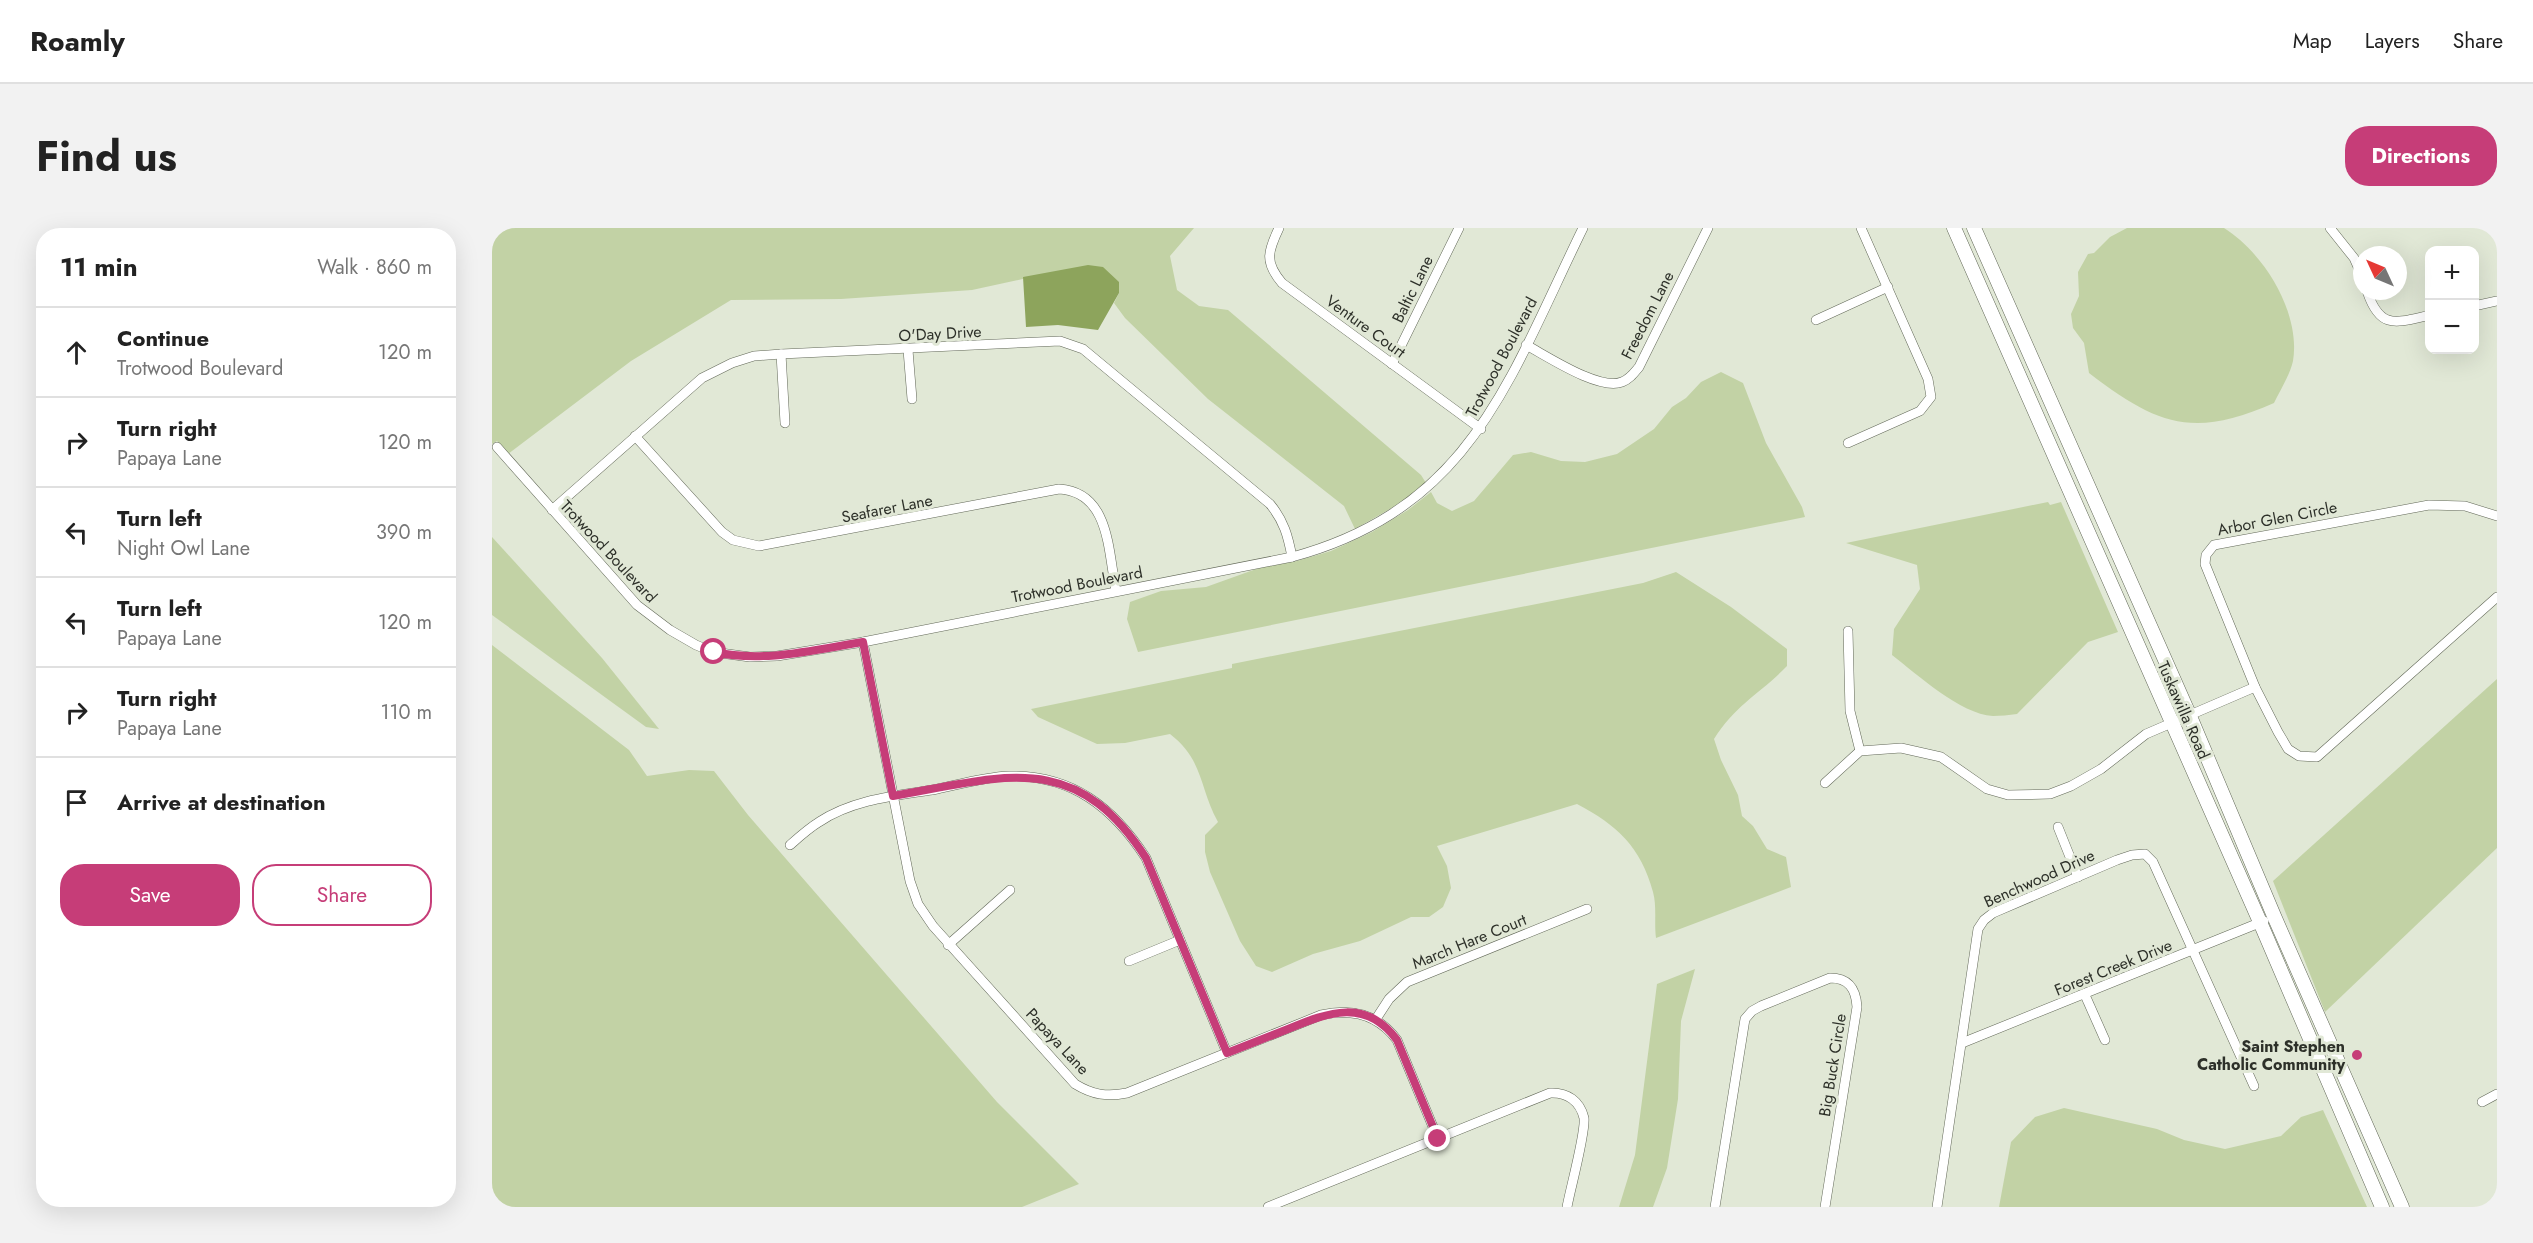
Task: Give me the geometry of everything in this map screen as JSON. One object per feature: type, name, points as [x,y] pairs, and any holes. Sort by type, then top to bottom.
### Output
[{"type":"main road","name":"Tuskawilla Road","points":[[1954,228],[2260,922],[2382,1207]]},
{"type":"main road","name":"Tuskawilla Road","points":[[1974,228],[2189,714],[2274,916],[2402,1207]]},
{"type":"street","name":"Venture Court","points":[[1279,228],[1270,246],[1269,261],[1274,274],[1282,283],[1481,429]]},
{"type":"street","name":"Baltic Lane","points":[[1392,364],[1459,228]]},
{"type":"street","name":"Trotwood Boulevard","points":[[496,447],[637,605],[655,621],[696,645],[714,652],[750,657],[777,656],[863,642],[1292,556],[1328,547],[1369,528],[1405,506],[1446,472],[1492,413],[1583,228]]},
{"type":"street","name":"Freedom Lane","points":[[1526,345],[1596,381],[1620,383],[1631,377],[1639,367],[1708,228]]},
{"type":"street","points":[[1848,443],[1920,411],[1931,397],[1928,379],[1861,228]]},
{"type":"street","points":[[2330,228],[2353,257]]},
{"type":"street","points":[[1816,320],[1888,287]]},
{"type":"street","points":[[2371,300],[2378,314],[2386,321],[2397,322],[2425,316]]},
{"type":"street","points":[[2479,305],[2497,301]]},
{"type":"street","name":"O'Day Drive","points":[[552,510],[702,378],[717,369],[753,356],[1060,341],[1083,349],[1270,504],[1280,516],[1287,532],[1292,556]]},
{"type":"street","points":[[908,350],[912,399]]},
{"type":"street","points":[[780,354],[785,423]]},
{"type":"street","name":"Seafarer Lane","points":[[635,436],[722,532],[733,540],[759,546],[1059,489],[1078,492],[1091,501],[1101,516],[1116,591]]},
{"type":"street","name":"Arbor Glen Circle","points":[[2497,516],[2465,506],[2429,505],[2214,545],[2206,555],[2205,564],[2255,687],[2288,749],[2299,756],[2316,757],[2497,597]]},
{"type":"street","points":[[1848,631],[1850,711],[1860,751]]},
{"type":"street","name":"Papaya Lane","points":[[863,642],[912,888],[923,911],[948,945],[1075,1084],[1088,1092],[1111,1096],[1127,1093],[1322,1015],[1339,1011],[1356,1012],[1376,1019]]},
{"type":"street","points":[[1825,783],[1860,751],[1901,748],[1941,757],[1987,789],[2008,795],[2050,794],[2081,781],[2101,769],[2146,734],[2255,687]]},
{"type":"street","points":[[790,845],[818,822],[863,802],[1006,776],[1037,777],[1059,783],[1090,797],[1113,814],[1131,835],[1146,858],[1227,1053]]},
{"type":"street","points":[[2058,827],[2078,877]]},
{"type":"street","name":"Benchwood Drive","points":[[1937,1207],[1978,929],[1984,920],[1993,913],[2078,877],[2132,855],[2145,854],[2160,873],[2193,950]]},
{"type":"street","points":[[948,945],[1010,890]]},
{"type":"street","name":"March Hare Court","points":[[1376,1019],[1389,999],[1407,982],[1587,909]]},
{"type":"street","name":"Forest Creek Drive","points":[[1962,1043],[2274,916]]},
{"type":"street","points":[[1129,961],[1180,940]]},
{"type":"street","points":[[2193,950],[2254,1086]]},
{"type":"street","name":"Big Buck Circle","points":[[1715,1207],[1745,1019],[1761,1006],[1830,978],[1838,978],[1848,981],[1853,987],[1857,1007],[1825,1207]]},
{"type":"street","points":[[2085,994],[2106,1040]]},
{"type":"street","points":[[1376,1019],[1389,1028],[1397,1040],[1438,1139]]},
{"type":"street","points":[[1268,1207],[1550,1093],[1567,1094],[1575,1101],[1580,1108],[1584,1124],[1567,1207]]},
{"type":"street","points":[[2482,1102],[2497,1094]]},
{"type":"shaded area","points":[[492,228],[1194,228],[1170,256],[1177,290],[1199,306],[1228,310],[1421,475],[1426,483],[1402,502],[1355,529],[1344,506],[1208,399],[1125,318],[1114,303],[1119,293],[1050,273],[972,290],[841,299],[731,300],[631,361],[508,454],[497,441],[492,444]]},
{"type":"shaded area","points":[[2127,228],[2224,228],[2239,239],[2266,268],[2285,304],[2294,343],[2292,366],[2274,403],[2220,421],[2198,423],[2177,421],[2156,415],[2135,405],[2089,373],[2084,343],[2073,328],[2071,314],[2079,296],[2078,272],[2088,254],[2094,253],[2110,237]]},
{"type":"shaded area","points":[[1088,265],[1103,267],[1119,282],[1119,293],[1098,330],[1058,325],[1026,327],[1023,277]]},
{"type":"shaded area","points":[[1721,372],[1743,383],[1766,443],[1802,507],[1805,517],[1138,652],[1127,619],[1130,602],[1161,591],[1206,587],[1259,568],[1297,561],[1331,551],[1372,532],[1408,510],[1431,492],[1437,503],[1452,511],[1474,501],[1513,455],[1531,452],[1561,461],[1585,462],[1617,454],[1654,429],[1672,407],[1686,398],[1701,382]]},
{"type":"shaded area","points":[[2048,502],[2050,505],[2061,502],[2118,632],[2088,642],[2017,714],[1993,716],[1980,714],[1953,701],[1892,655],[1894,629],[1920,589],[1917,565],[1846,543]]},
{"type":"shaded area","points":[[492,537],[602,658],[659,729],[646,727],[492,615]]},
{"type":"shaded area","points":[[1676,572],[1731,607],[1787,649],[1787,666],[1731,717],[1714,739],[1721,760],[1738,795],[1742,816],[1753,826],[1767,849],[1786,857],[1791,887],[1656,938],[1654,897],[1642,862],[1626,839],[1615,829],[1577,804],[1437,846],[1447,866],[1451,888],[1443,907],[1429,917],[1411,917],[1360,941],[1313,954],[1272,972],[1256,966],[1240,941],[1210,872],[1205,852],[1205,835],[1218,822],[1195,764],[1181,744],[1170,734],[1125,743],[1097,744],[1038,717],[1031,709],[1232,668],[1232,664],[1643,583]]},
{"type":"shaded area","points":[[492,645],[629,750],[647,776],[689,770],[714,771],[748,815],[997,1102],[1079,1184],[1022,1207],[492,1207]]},
{"type":"shaded area","points":[[2497,679],[2497,848],[2325,1012],[2273,881]]},
{"type":"shaded area","points":[[1695,969],[1681,1021],[1678,1099],[1667,1168],[1653,1207],[1619,1207],[1635,1155],[1657,984]]},
{"type":"shaded area","points":[[2064,1108],[2157,1129],[2184,1140],[2225,1149],[2281,1136],[2301,1117],[2323,1110],[2367,1207],[1999,1207],[2011,1142],[2035,1117]]},
{"type":"place","name":"Saint Stephen Catholic Community","points":[[2357,1055]]},
{"type":"route","points":[[714,652],[730,656],[777,656],[863,642],[893,796],[1006,776],[1037,777],[1059,783],[1090,797],[1113,814],[1131,835],[1146,858],[1227,1053],[1322,1015],[1339,1011],[1356,1012],[1376,1019],[1389,1028],[1397,1040],[1438,1139]]}]
